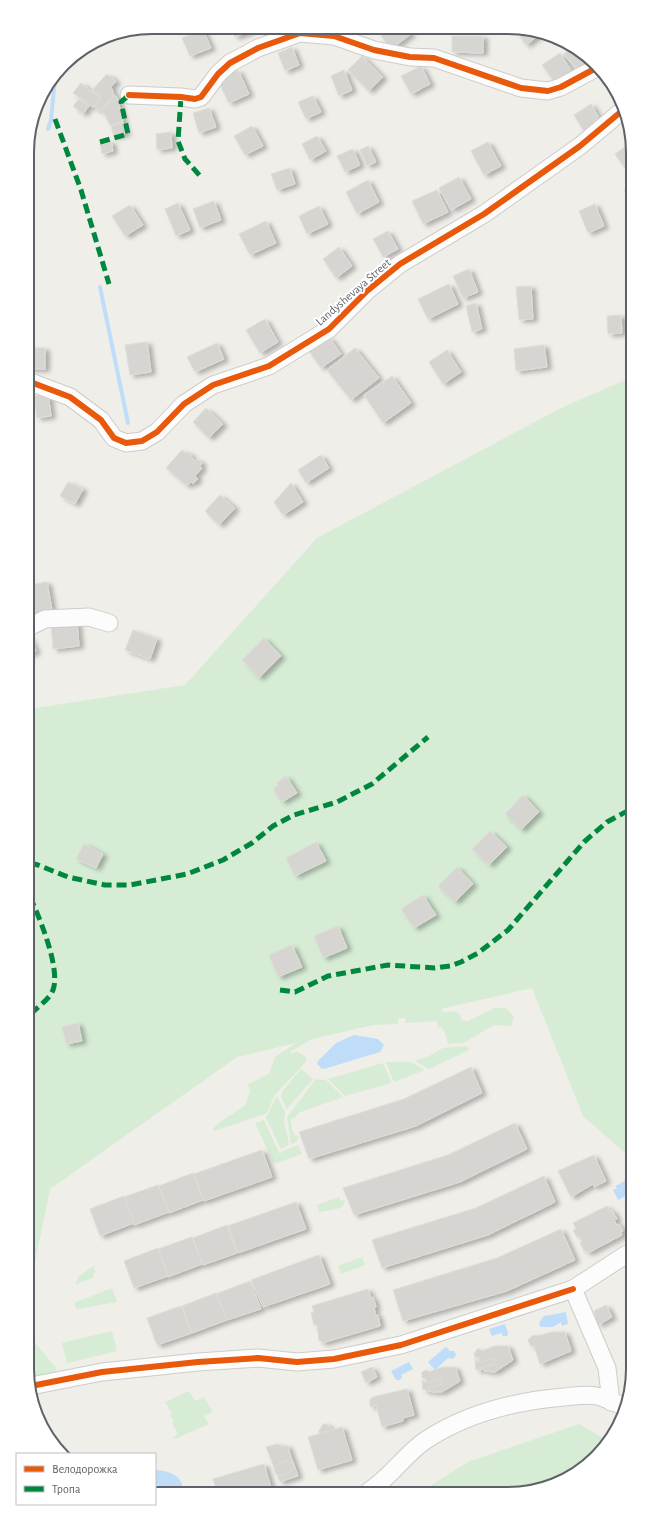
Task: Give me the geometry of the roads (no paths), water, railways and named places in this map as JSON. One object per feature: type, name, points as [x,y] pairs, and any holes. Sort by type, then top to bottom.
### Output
[{"type":"street","points":[[129,95],[195,99],[200,97],[218,74],[230,63],[258,48],[297,34]]},
{"type":"street","points":[[311,34],[334,36],[374,50],[410,57],[434,58],[522,88],[548,91],[561,87],[592,70]]},
{"type":"street","name":"Landyshevaya Street","points":[[34,383],[70,397],[101,420],[114,438],[126,443],[142,441],[157,432],[184,404],[213,384],[269,366],[329,329],[367,291],[400,264],[484,214],[580,146],[619,113]]},
{"type":"street","points":[[34,624],[45,619],[89,617],[109,623]]},
{"type":"street","points":[[35,1385],[102,1372],[198,1362],[258,1358],[297,1362],[334,1359],[401,1345],[573,1289],[626,1255]]},
{"type":"street","points":[[573,1289],[607,1368],[618,1405]]},
{"type":"street","points":[[374,1487],[380,1484],[424,1441],[450,1426],[494,1409],[541,1399],[583,1395],[599,1396],[618,1405]]},
{"type":"water","points":[[354,1035],[378,1039],[384,1045],[380,1052],[327,1068],[322,1069],[317,1064],[318,1061],[336,1043]]},
{"type":"water","points":[[626,1179],[626,1196],[618,1200],[613,1190],[617,1188],[615,1186]]},
{"type":"water","points":[[566,1312],[568,1324],[562,1326],[561,1322],[553,1327],[541,1327],[539,1325],[544,1316]]},
{"type":"water","points":[[505,1324],[508,1333],[507,1336],[503,1336],[501,1333],[492,1336],[489,1329]]},
{"type":"water","points":[[446,1347],[450,1351],[454,1351],[456,1355],[453,1359],[448,1358],[435,1370],[428,1362]]},
{"type":"water","points":[[409,1362],[413,1369],[401,1375],[402,1377],[400,1380],[396,1380],[391,1371]]},
{"type":"water","points":[[156,1470],[165,1471],[174,1475],[181,1481],[182,1486],[182,1487],[161,1487],[156,1484]]},
{"type":"waterway","points":[[48,129],[51,120],[54,86]]},
{"type":"waterway","points":[[100,287],[128,423]]}]
